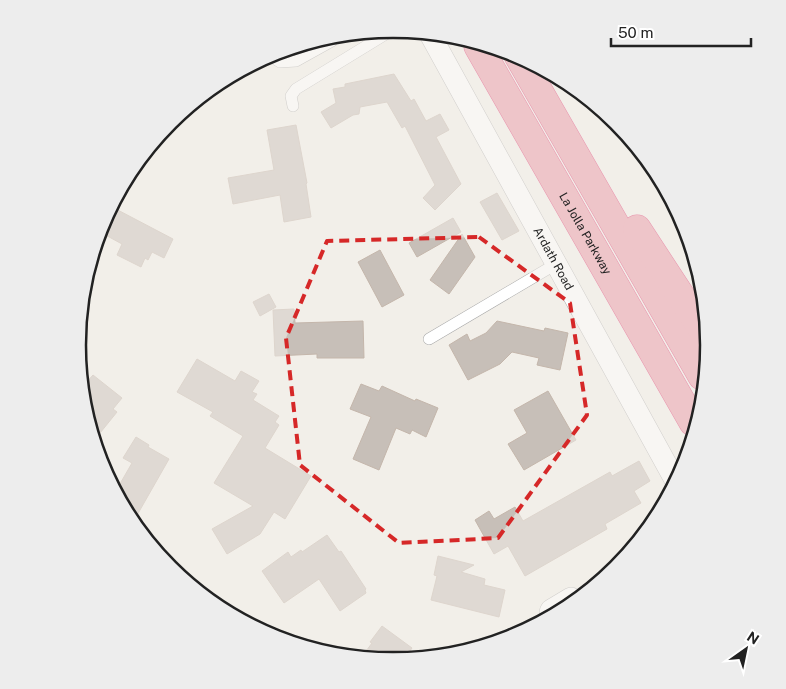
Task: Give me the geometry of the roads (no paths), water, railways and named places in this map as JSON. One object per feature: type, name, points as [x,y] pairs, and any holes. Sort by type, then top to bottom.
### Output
[{"type":"highway","name":"La Jolla Parkway","points":[[481,51],[691,419]]},
{"type":"highway","points":[[526,68],[699,370]]},
{"type":"highway","points":[[528,68],[614,193],[699,324]]},
{"type":"street","name":"Ardath Road","points":[[433,40],[671,473]]},
{"type":"lane","points":[[293,106],[291,96],[296,89],[379,38]]},
{"type":"lane","points":[[278,60],[296,62],[325,45]]},
{"type":"lane","points":[[429,339],[556,264]]}]
